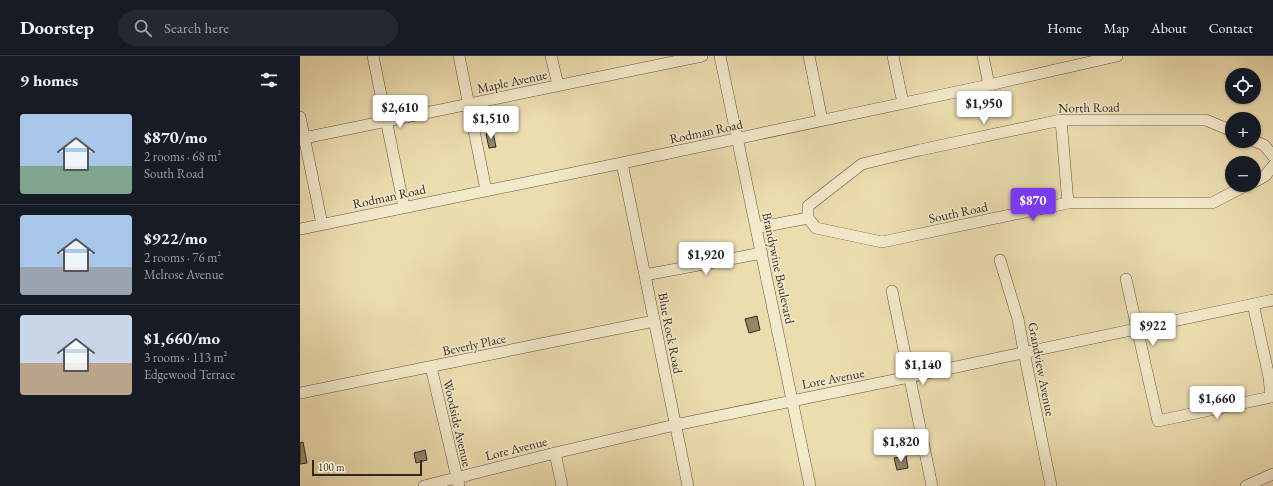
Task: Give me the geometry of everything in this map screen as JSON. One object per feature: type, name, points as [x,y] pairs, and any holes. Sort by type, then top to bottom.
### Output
[{"type":"street","points":[[373,56],[404,208]]},
{"type":"street","points":[[459,56],[486,190]]},
{"type":"street","points":[[551,56],[558,85]]},
{"type":"street","name":"Maple Avenue","points":[[304,138],[702,56]]},
{"type":"street","name":"Brandywine Boulevard","points":[[720,56],[810,486]]},
{"type":"street","points":[[809,56],[822,120]]},
{"type":"street","points":[[893,56],[902,103]]},
{"type":"street","points":[[983,56],[989,85]]},
{"type":"street","name":"Rodman Road","points":[[300,229],[622,163],[989,85],[1085,59],[1117,56]]},
{"type":"street","points":[[300,117],[322,224]]},
{"type":"street","points":[[1061,120],[1068,203]]},
{"type":"street","name":"North Road","points":[[808,218],[808,206],[862,164],[920,150],[1061,120],[1206,120],[1225,128]]},
{"type":"street","points":[[1261,144],[1264,145],[1273,156]]},
{"type":"street","name":"Blue Rock Road","points":[[622,163],[688,486]]},
{"type":"street","points":[[1261,178],[1265,176],[1273,166]]},
{"type":"street","name":"South Road","points":[[808,218],[816,228],[882,242],[1068,203],[1212,202],[1233,192]]},
{"type":"street","points":[[756,228],[808,218]]},
{"type":"street","points":[[645,276],[762,254]]},
{"type":"street","name":"Grandview Avenue","points":[[1000,260],[1018,319],[1051,486]]},
{"type":"street","points":[[1126,279],[1158,421],[1271,397],[1269,377],[1253,304]]},
{"type":"street","points":[[892,291],[932,486]]},
{"type":"street","name":"Lore Avenue","points":[[424,486],[458,482],[555,453],[675,425],[1273,300]]},
{"type":"street","name":"Beverly Place","points":[[300,393],[654,321]]},
{"type":"street","name":"Woodside Avenue","points":[[431,367],[458,482]]},
{"type":"street","points":[[555,453],[562,486]]},
{"type":"street","points":[[1246,486],[1273,474]]},
{"type":"building","points":[[493,132],[496,147],[489,148],[486,134]]},
{"type":"building","points":[[757,316],[760,330],[749,333],[745,319]]},
{"type":"building","points":[[303,442],[307,463],[300,464],[300,443]]},
{"type":"building","points":[[425,450],[427,460],[416,463],[414,453]]},
{"type":"building","points":[[906,456],[908,468],[897,470],[894,458]]}]
